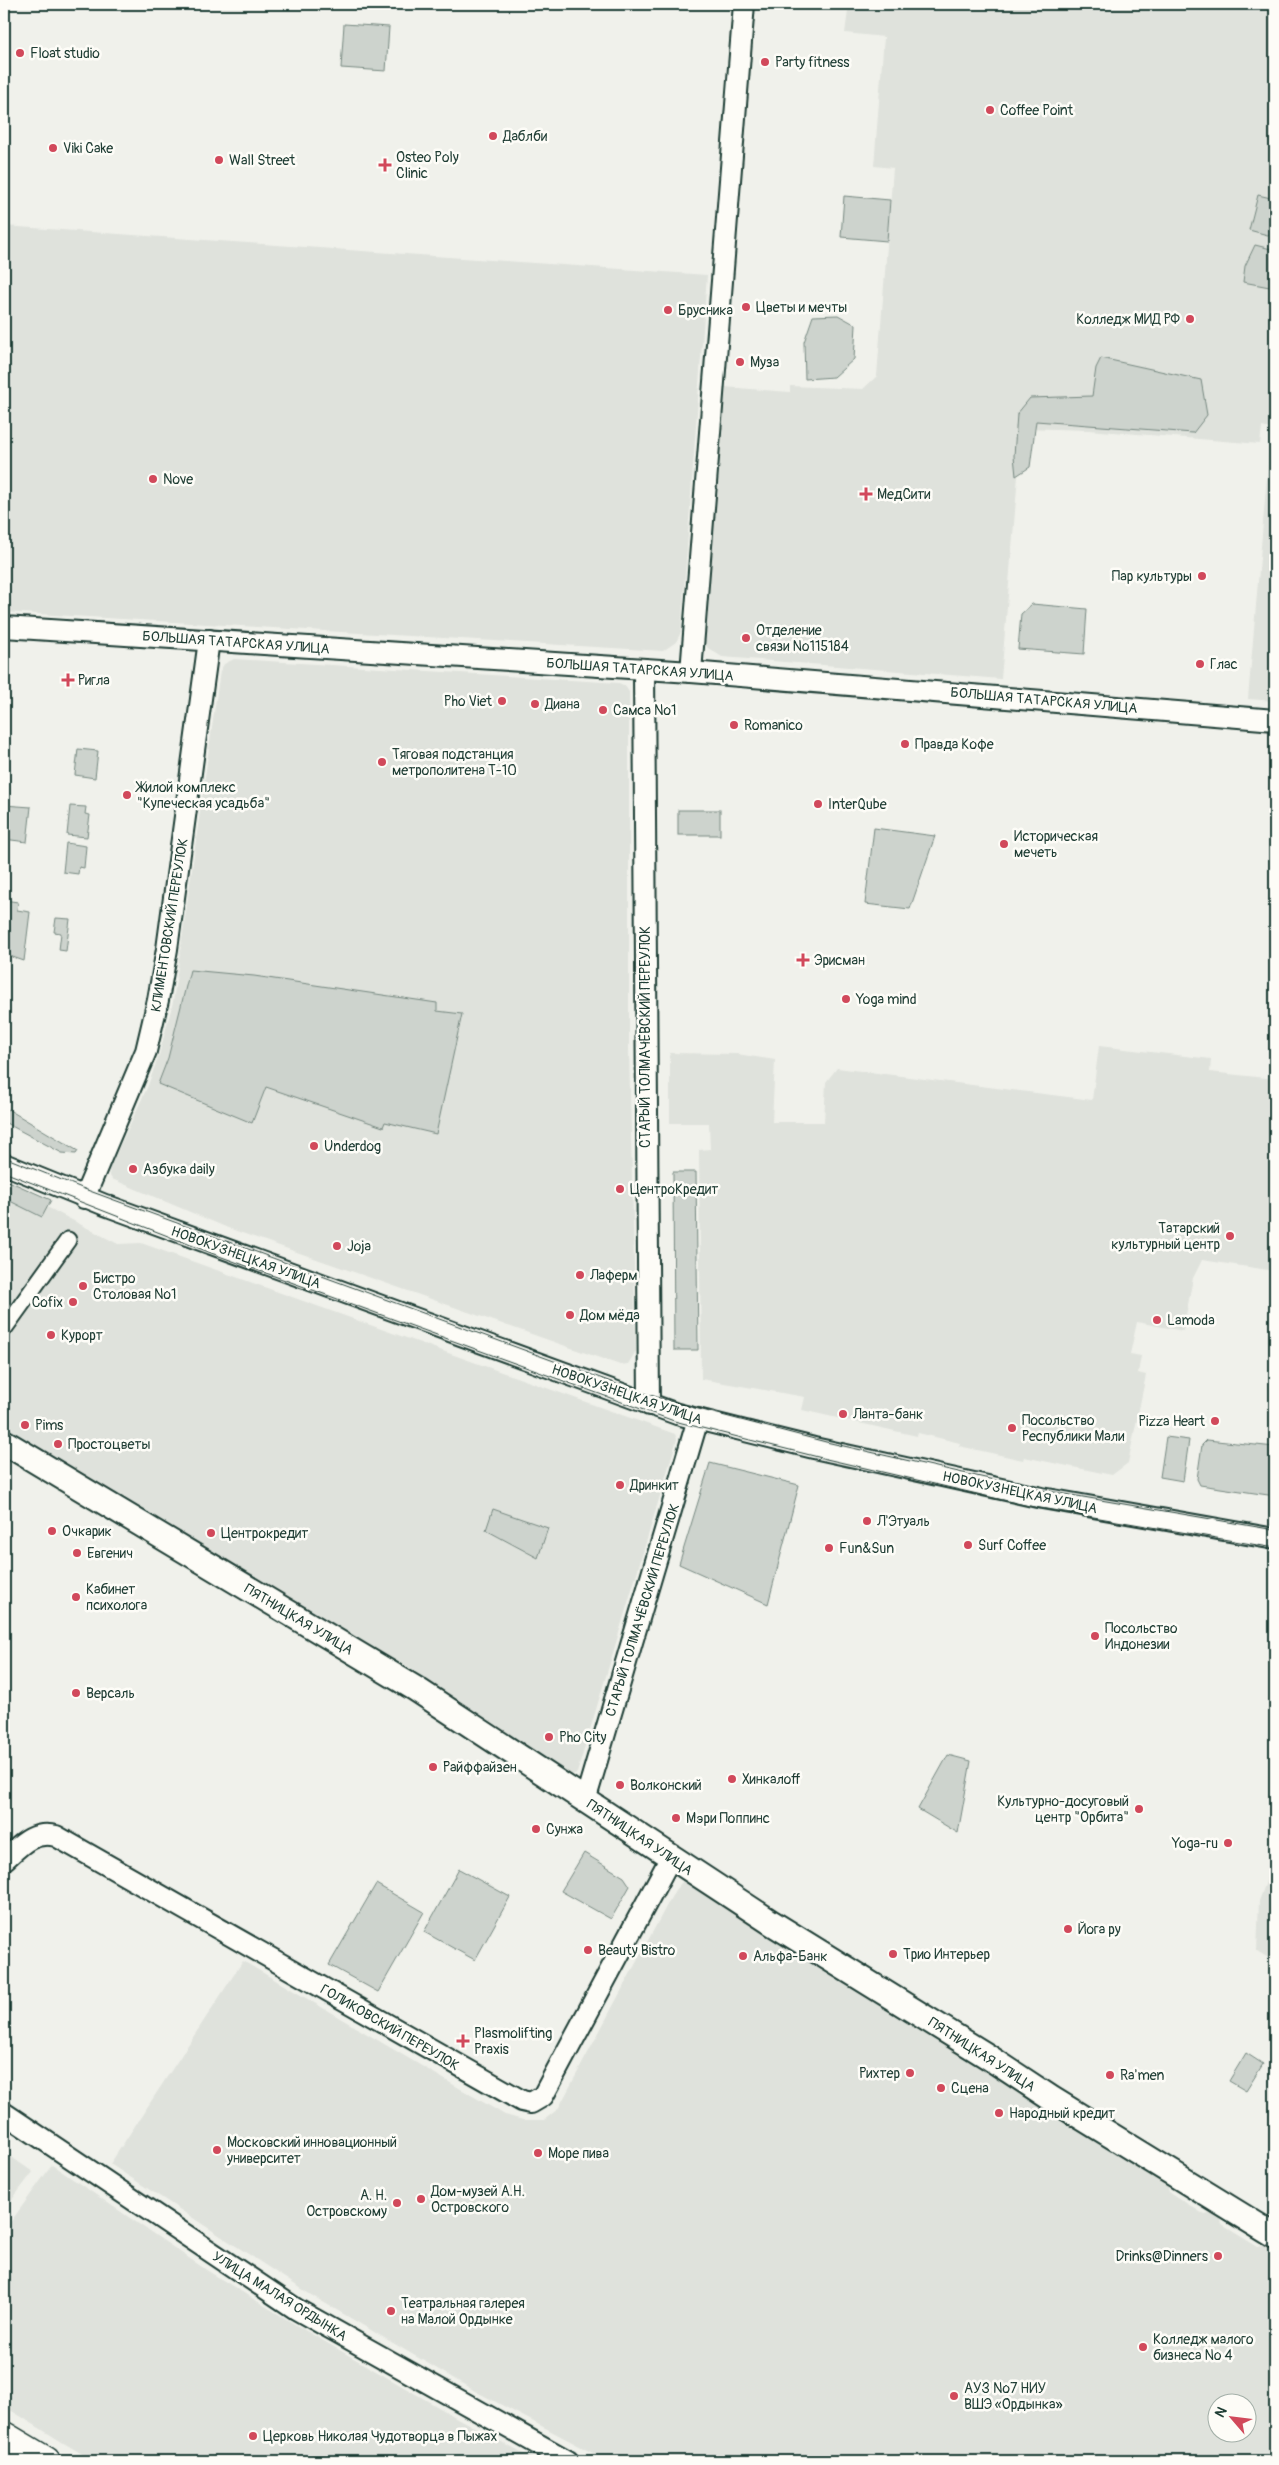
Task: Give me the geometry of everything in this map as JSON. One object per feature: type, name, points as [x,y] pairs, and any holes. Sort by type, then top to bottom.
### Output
[{"type":"main road","points":[[4,2436],[46,2461]]},
{"type":"street","points":[[691,672],[744,4]]},
{"type":"street","name":"БОЛЬШАЯ ТАТАРСКАЯ УЛИЦА","points":[[4,627],[691,672],[1275,720]]},
{"type":"street","name":"КЛИМЕНТОВСКИЙ ПЕРЕУЛОК","points":[[84,1198],[142,1060],[158,1000],[167,949],[209,640]]},
{"type":"street","name":"СТАРЫЙ ТОЛМАЧЁВСКИЙ ПЕРЕУЛОК","points":[[644,669],[649,1405]]},
{"type":"street","name":"НОВОКУЗНЕЦКАЯ УЛИЦА","points":[[4,1164],[84,1198],[649,1405],[698,1420],[1042,1498],[1275,1539]]},
{"type":"street","points":[[4,1329],[68,1240]]},
{"type":"street","name":"СТАРЫЙ ТОЛМАЧЁВСКИЙ ПЕРЕУЛОК","points":[[585,1800],[698,1420]]},
{"type":"street","name":"ПЯТНИЦКАЯ УЛИЦА","points":[[4,1442],[416,1689],[671,1857],[1056,2102],[1275,2236]]},
{"type":"street","name":"ГОЛИКОВСКИЙ ПЕРЕУЛОК","points":[[4,1860],[29,1838],[39,1834],[56,1836],[522,2101],[531,2102],[543,2096],[671,1857]]},
{"type":"street","name":"УЛИЦА МАЛАЯ ОРДЫНКА","points":[[4,2113],[304,2314],[568,2461]]},
{"type":"shaded area","points":[[849,4],[1275,4],[1275,701],[1248,699],[1271,429],[1262,427],[1260,444],[1088,430],[1022,428],[1001,679],[722,657],[708,648],[704,642],[724,387],[790,392],[790,386],[863,389],[877,376],[893,168],[874,166],[884,37],[845,33]]},
{"type":"shaded area","points":[[344,24],[389,27],[386,71],[341,68]]},
{"type":"shaded area","points":[[1258,195],[1275,199],[1275,237],[1249,230]]},
{"type":"shaded area","points":[[844,196],[890,200],[887,241],[841,237]]},
{"type":"shaded area","points":[[4,226],[707,275],[681,632],[676,642],[663,651],[4,612]]},
{"type":"shaded area","points":[[1255,245],[1275,250],[1275,288],[1243,282],[1245,266]]},
{"type":"shaded area","points":[[838,315],[856,325],[854,359],[834,377],[805,379],[804,342],[813,316]]},
{"type":"shaded area","points":[[1101,358],[1201,380],[1207,415],[1193,433],[1036,421],[1030,467],[1016,476],[1014,456],[1017,414],[1030,398],[1092,396],[1096,368]]},
{"type":"shaded area","points":[[1032,604],[1087,609],[1084,654],[1018,649],[1021,614]]},
{"type":"shaded area","points":[[234,659],[619,683],[625,686],[629,692],[629,1048],[636,1351],[628,1364],[620,1365],[228,1228],[112,1179],[110,1176],[109,1169],[147,1088],[159,1055],[173,1002],[220,671],[224,664]]},
{"type":"shaded area","points":[[78,749],[98,751],[95,778],[75,775]]},
{"type":"shaded area","points":[[4,805],[31,807],[27,842],[4,839]]},
{"type":"shaded area","points":[[70,806],[86,807],[85,814],[90,815],[87,837],[67,835]]},
{"type":"shaded area","points":[[678,810],[720,810],[720,835],[678,835]]},
{"type":"shaded area","points":[[874,828],[935,836],[910,909],[865,904]]},
{"type":"shaded area","points":[[66,843],[86,846],[84,868],[79,867],[78,874],[63,872]]},
{"type":"shaded area","points":[[4,900],[18,902],[17,910],[30,912],[24,961],[4,954]]},
{"type":"shaded area","points":[[56,918],[70,919],[66,951],[59,950],[61,933],[54,932]]},
{"type":"shaded area","points":[[190,970],[254,976],[437,1003],[437,1011],[462,1014],[436,1134],[385,1122],[383,1127],[266,1087],[252,1123],[158,1084],[168,1058]]},
{"type":"shaded area","points":[[1099,1046],[1211,1059],[1210,1072],[1275,1079],[1275,1271],[1202,1260],[1193,1278],[1183,1331],[1137,1322],[1130,1354],[1141,1356],[1138,1373],[1146,1375],[1128,1463],[1112,1475],[1024,1457],[1023,1460],[959,1446],[960,1443],[918,1433],[917,1436],[802,1410],[805,1397],[701,1379],[699,1150],[710,1149],[709,1123],[670,1123],[670,1053],[737,1054],[775,1060],[772,1122],[824,1122],[826,1082],[837,1068],[1092,1100]]},
{"type":"shaded area","points":[[4,1107],[78,1151],[76,1154],[62,1153],[4,1122]]},
{"type":"shaded area","points":[[673,1172],[696,1172],[698,1350],[674,1350]]},
{"type":"shaded area","points":[[4,1179],[50,1199],[47,1207],[118,1244],[141,1243],[675,1434],[677,1439],[577,1773],[567,1776],[369,1649],[67,1464],[4,1428]]},
{"type":"shaded area","points":[[4,1179],[51,1200],[42,1217],[4,1198]]},
{"type":"shaded area","points":[[1166,1437],[1189,1440],[1183,1481],[1160,1477]]},
{"type":"shaded area","points":[[1207,1440],[1275,1447],[1275,1496],[1200,1485],[1197,1479],[1202,1445]]},
{"type":"shaded area","points":[[710,1463],[799,1485],[768,1604],[679,1564]]},
{"type":"shaded area","points":[[493,1509],[548,1528],[538,1558],[486,1530]]},
{"type":"shaded area","points":[[948,1755],[971,1761],[958,1833],[918,1809]]},
{"type":"shaded area","points":[[584,1853],[624,1877],[630,1886],[611,1919],[561,1891]]},
{"type":"shaded area","points":[[1275,1858],[1275,1962],[1257,1951],[1259,1901]]},
{"type":"shaded area","points":[[459,1869],[510,1897],[475,1960],[424,1932]]},
{"type":"shaded area","points":[[683,1881],[687,1881],[1167,2181],[1169,2192],[1205,2215],[1216,2212],[1220,2214],[1222,2225],[1258,2247],[1269,2244],[1275,2248],[1275,2461],[608,2461],[475,2391],[311,2295],[110,2164],[243,1961],[505,2115],[523,2120],[544,2120],[558,2109],[675,1890]]},
{"type":"shaded area","points":[[376,1884],[424,1912],[378,1992],[329,1965]]},
{"type":"shaded area","points":[[1246,2053],[1263,2064],[1246,2091],[1229,2081]]},
{"type":"shaded area","points":[[4,2152],[33,2172],[4,2210]]},
{"type":"shaded area","points":[[52,2165],[208,2271],[296,2325],[536,2461],[94,2461],[62,2442],[4,2406],[4,2231]]},
{"type":"tram line","points":[[4,1157],[87,1190],[625,1387],[679,1404],[826,1442],[1025,1487],[1275,1530]]},
{"type":"tram line","points":[[4,1172],[219,1256],[674,1421],[822,1458],[1029,1506],[1275,1548]]},
{"type":"place","name":"Float studio","points":[[20,53]]},
{"type":"place","name":"Party fitness","points":[[765,62]]},
{"type":"place","name":"Coffee Point","points":[[990,110]]},
{"type":"place","name":"Даблби","points":[[493,136]]},
{"type":"place","name":"Viki Cake","points":[[53,148]]},
{"type":"place","name":"Wall Street","points":[[219,160]]},
{"type":"place","name":"Osteo Poly Clinic","points":[[385,165]]},
{"type":"place","name":"Цветы и мечты","points":[[746,307]]},
{"type":"place","name":"Брусника","points":[[668,310]]},
{"type":"place","name":"Колледж МИД РФ","points":[[1190,319]]},
{"type":"place","name":"Муза","points":[[740,362]]},
{"type":"place","name":"Nove","points":[[153,479]]},
{"type":"place","name":"МедСити","points":[[866,494]]},
{"type":"place","name":"Пар культуры","points":[[1202,576]]},
{"type":"place","name":"Отделение связи №115184","points":[[746,638]]},
{"type":"place","name":"Глас","points":[[1200,664]]},
{"type":"place","name":"Ригла","points":[[68,680]]},
{"type":"place","name":"Pho Viet","points":[[502,701]]},
{"type":"place","name":"Диана","points":[[535,704]]},
{"type":"place","name":"Самса №1","points":[[603,710]]},
{"type":"place","name":"Romanico","points":[[734,725]]},
{"type":"place","name":"Правда Кофе","points":[[905,744]]},
{"type":"place","name":"Тяговая подстанция метрополитена Т-10","points":[[382,762]]},
{"type":"place","name":"Жилой комплекс \"Купеческая усадьба\"","points":[[127,795]]},
{"type":"place","name":"InterQube","points":[[818,804]]},
{"type":"place","name":"Историческая мечеть","points":[[1004,844]]},
{"type":"place","name":"Эрисман","points":[[803,960]]},
{"type":"place","name":"Yoga mind","points":[[846,999]]},
{"type":"place","name":"Underdog","points":[[314,1146]]},
{"type":"place","name":"Азбука daily","points":[[133,1169]]},
{"type":"place","name":"ЦентроКредит","points":[[620,1189]]},
{"type":"place","name":"Татарский культурный центр","points":[[1230,1236]]},
{"type":"place","name":"Joja","points":[[337,1246]]},
{"type":"place","name":"Лаферм","points":[[580,1275]]},
{"type":"place","name":"Бистро Столовая №1","points":[[83,1286]]},
{"type":"place","name":"Cofix","points":[[73,1302]]},
{"type":"place","name":"Дом мёда","points":[[570,1315]]},
{"type":"place","name":"Lamoda","points":[[1157,1320]]},
{"type":"place","name":"Курорт","points":[[51,1335]]},
{"type":"place","name":"Ланта-банк","points":[[843,1414]]},
{"type":"place","name":"Pizza Heart","points":[[1215,1421]]},
{"type":"place","name":"Pims","points":[[25,1425]]},
{"type":"place","name":"Посольство Республики Мали","points":[[1012,1428]]},
{"type":"place","name":"Простоцветы","points":[[58,1444]]},
{"type":"place","name":"Дринкит","points":[[620,1485]]},
{"type":"place","name":"Л'Этуаль","points":[[867,1521]]},
{"type":"place","name":"Очкарик","points":[[52,1531]]},
{"type":"place","name":"Центрокредит","points":[[211,1533]]},
{"type":"place","name":"Surf Coffee","points":[[968,1545]]},
{"type":"place","name":"Fun&Sun","points":[[829,1548]]},
{"type":"place","name":"Евгенич","points":[[77,1553]]},
{"type":"place","name":"Кабинет психолога","points":[[76,1597]]},
{"type":"place","name":"Посольство Индонезии","points":[[1095,1636]]},
{"type":"place","name":"Версаль","points":[[76,1693]]},
{"type":"place","name":"Pho City","points":[[549,1737]]},
{"type":"place","name":"Райффайзен","points":[[433,1767]]},
{"type":"place","name":"Хинкалoff","points":[[732,1779]]},
{"type":"place","name":"Волконский","points":[[620,1785]]},
{"type":"place","name":"Культурно-досуговый центр \"Орбита\"","points":[[1139,1809]]},
{"type":"place","name":"Мэри Поппинс","points":[[676,1818]]},
{"type":"place","name":"Сунжа","points":[[536,1829]]},
{"type":"place","name":"Yoga-ru","points":[[1228,1843]]},
{"type":"place","name":"Йога ру","points":[[1068,1929]]},
{"type":"place","name":"Beauty Bistro","points":[[588,1950]]},
{"type":"place","name":"Трио Интерьер","points":[[893,1954]]},
{"type":"place","name":"Альфа-Банк","points":[[743,1956]]},
{"type":"place","name":"Plasmolifting Praxis","points":[[463,2041]]},
{"type":"place","name":"Рихтер","points":[[910,2073]]},
{"type":"place","name":"Ra'men","points":[[1110,2075]]},
{"type":"place","name":"Сцена","points":[[941,2088]]},
{"type":"place","name":"Народный кредит","points":[[999,2113]]},
{"type":"place","name":"Московский инновационный университет","points":[[217,2150]]},
{"type":"place","name":"Море пива","points":[[538,2153]]},
{"type":"place","name":"Дом-музей А.Н. Островского","points":[[421,2199]]},
{"type":"place","name":"А. Н. Островскому","points":[[397,2203]]},
{"type":"place","name":"Drinks@Dinners","points":[[1218,2256]]},
{"type":"place","name":"Театральная галерея на Малой Ордынке","points":[[391,2311]]},
{"type":"place","name":"Колледж малого бизнеса № 4","points":[[1143,2347]]},
{"type":"place","name":"АУЗ №7 НИУ ВШЭ «Ордынка»","points":[[954,2396]]},
{"type":"place","name":"Церковь Николая Чудотворца в Пыжах","points":[[253,2436]]}]
